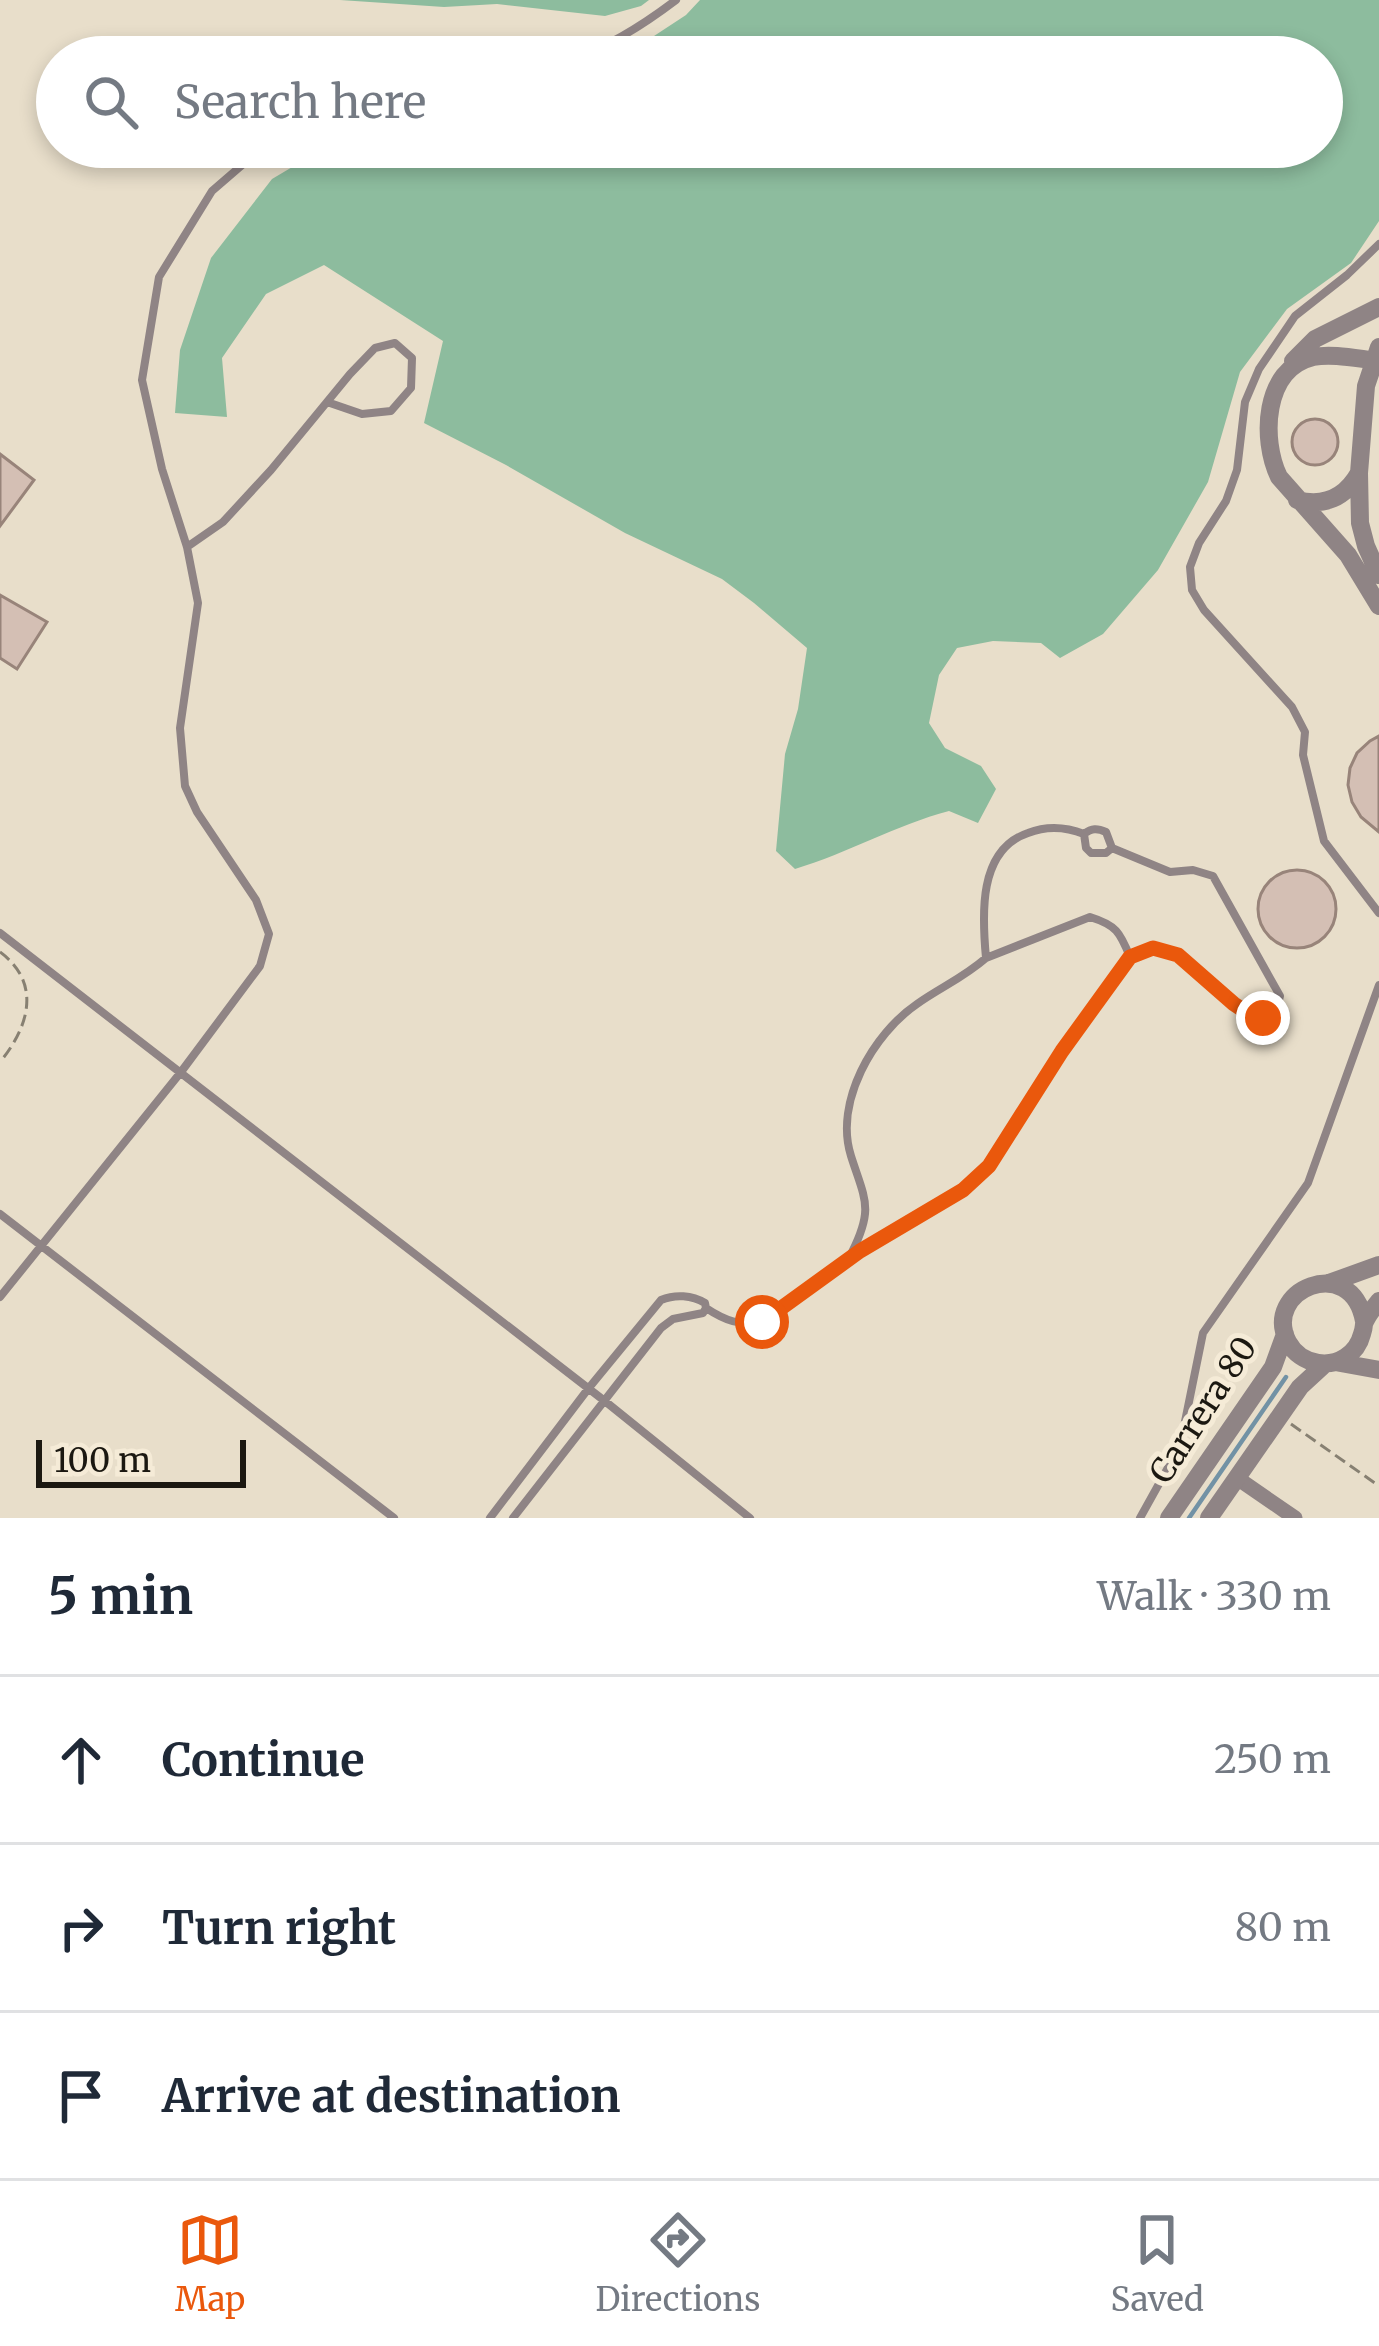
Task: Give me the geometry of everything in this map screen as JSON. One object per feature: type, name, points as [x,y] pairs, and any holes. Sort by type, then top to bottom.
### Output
[{"type":"street","points":[[1379,307],[1315,339],[1298,354],[1268,418],[1268,445],[1279,477],[1348,555],[1379,607]]},
{"type":"street","points":[[1286,373],[1314,357],[1378,356],[1366,386],[1359,473],[1360,523],[1379,575]]},
{"type":"street","points":[[1364,430],[1379,412]]},
{"type":"street","points":[[1297,500],[1334,500],[1359,473]]},
{"type":"street","name":"Carrera 80","points":[[1330,1363],[1314,1363],[1295,1352],[1283,1322],[1290,1301],[1307,1286],[1379,1265]]},
{"type":"street","points":[[1329,1283],[1357,1300],[1366,1345],[1379,1365]]},
{"type":"street","name":"Carrera 80","points":[[1209,1518],[1300,1387],[1353,1351],[1379,1301]]},
{"type":"street","name":"Carrera 80","points":[[1169,1518],[1273,1367],[1285,1334]]},
{"type":"street","points":[[1330,1363],[1379,1365]]},
{"type":"street","points":[[1237,1478],[1295,1518]]},
{"type":"lane","points":[[620,36],[676,0]]},
{"type":"lane","points":[[0,1297],[260,966],[268,934],[256,900],[185,786],[180,728],[198,603],[188,548],[162,469],[142,380],[159,277],[212,191],[239,168]]},
{"type":"lane","points":[[1379,244],[1295,316],[1259,369],[1245,402],[1237,470],[1226,501],[1190,567],[1192,590],[1204,610],[1292,707],[1305,732],[1303,755],[1324,841],[1379,913]]},
{"type":"lane","points":[[188,548],[223,522],[272,470],[327,402],[375,348],[395,343],[412,358],[411,388],[391,411],[362,414],[327,402]]},
{"type":"lane","points":[[986,958],[983,927],[988,884],[994,860],[1004,846],[1040,828],[1084,834]]},
{"type":"lane","points":[[490,1518],[661,1300],[693,1298],[723,1320],[762,1322],[849,1258],[963,1190],[989,1166],[1062,1051],[1130,957],[1153,948],[1178,955],[1246,1012],[1263,1018],[1275,1015],[1280,996],[1213,876],[1192,870],[1170,872],[1112,848],[1106,832],[1090,829],[1084,834],[1083,842],[1091,853],[1112,848]]},
{"type":"lane","points":[[849,1258],[867,1214],[846,1120],[869,1058],[902,1016],[986,958],[1090,917],[1120,933],[1130,957]]},
{"type":"lane","points":[[0,933],[749,1518]]},
{"type":"lane","points":[[1140,1518],[1180,1446],[1203,1334],[1308,1183],[1379,985]]},
{"type":"lane","points":[[0,1214],[394,1518]]},
{"type":"lane","points":[[513,1518],[661,1328],[706,1308]]},
{"type":"path","points":[[0,952],[21,971],[26,1013],[19,1036],[0,1062]]},
{"type":"path","points":[[1280,1417],[1379,1486]]},
{"type":"green space","points":[[340,0],[649,0],[605,16],[497,4],[444,7]]},
{"type":"green space","points":[[700,0],[1379,0],[1379,221],[1351,263],[1287,309],[1240,372],[1208,482],[1158,570],[1103,634],[1060,658],[1041,643],[993,641],[957,648],[939,675],[929,723],[945,748],[981,766],[996,789],[978,823],[949,811],[795,869],[776,851],[785,754],[807,648],[722,579],[625,533],[424,423],[443,341],[324,265],[266,294],[222,358],[227,417],[175,413],[180,350],[211,258],[272,179],[291,168],[1343,168],[1343,36],[654,36]]},
{"type":"building","points":[[1315,419],[1331,426],[1338,442],[1331,458],[1315,465],[1299,458],[1292,442],[1299,426]]},
{"type":"building","points":[[0,454],[34,480],[0,526]]},
{"type":"building","points":[[0,595],[47,622],[17,669],[0,658]]},
{"type":"building","points":[[1379,736],[1379,832],[1361,817],[1348,785],[1357,753]]},
{"type":"building","points":[[1297,870],[1324,882],[1336,909],[1324,936],[1297,948],[1270,936],[1258,909],[1270,882]]},
{"type":"waterway","points":[[1189,1518],[1286,1377]]},
{"type":"route","points":[[762,1322],[904,1222],[963,1190],[989,1166],[1093,1005],[1130,957],[1153,948],[1178,955],[1234,1004],[1263,1018]]}]
